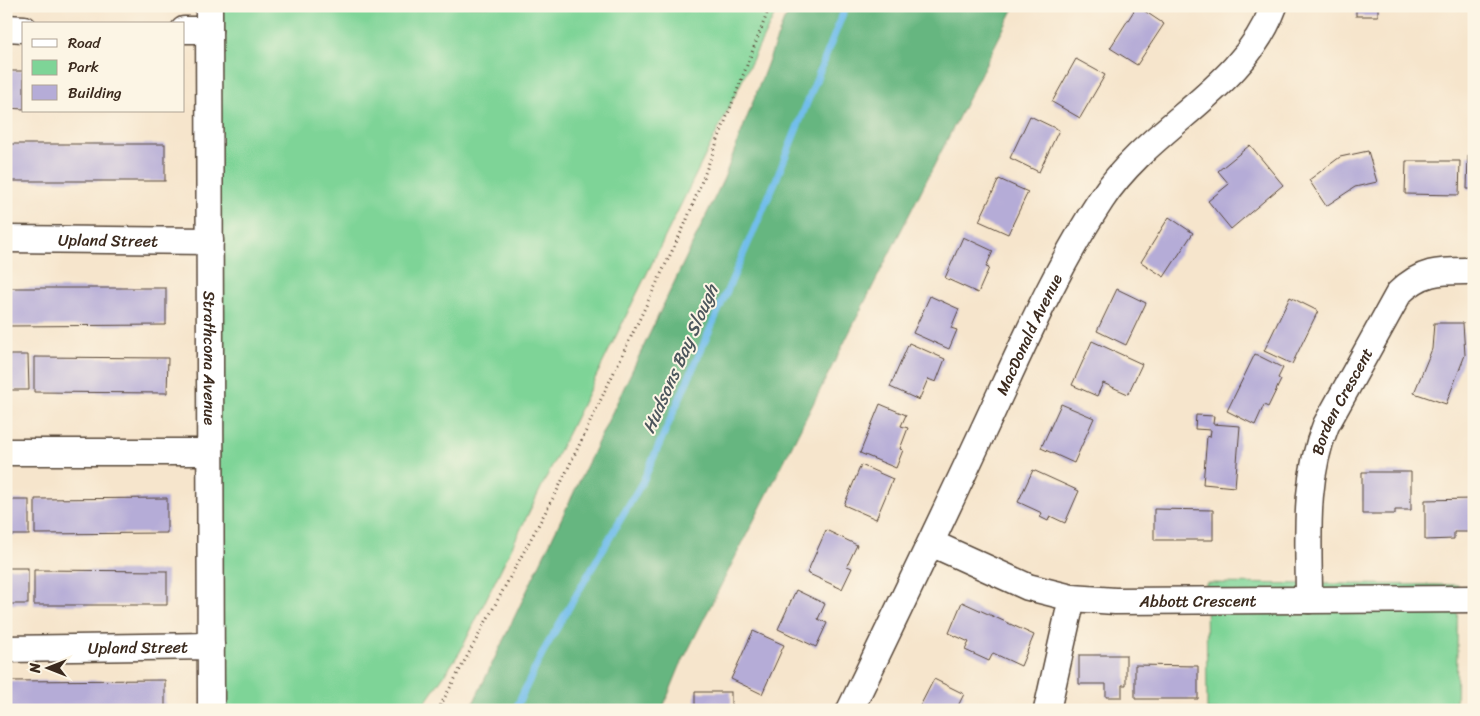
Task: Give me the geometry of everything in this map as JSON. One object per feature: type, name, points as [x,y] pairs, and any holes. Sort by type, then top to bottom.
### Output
[{"type":"street","name":"MacDonald Avenue","points":[[850,710],[931,543],[1040,308],[1084,225],[1122,171],[1141,151],[1228,77],[1253,49],[1268,23],[1274,6]]},
{"type":"street","points":[[185,30],[209,18]]},
{"type":"street","name":"Strathcona Avenue","points":[[209,18],[211,710]]},
{"type":"street","points":[[6,28],[22,28]]},
{"type":"street","name":"Upland Street","points":[[6,240],[210,241]]},
{"type":"street","name":"Borden Crescent","points":[[1309,600],[1308,512],[1311,473],[1317,447],[1326,425],[1389,309],[1405,287],[1411,281],[1429,273],[1474,271]]},
{"type":"street","points":[[6,452],[210,452]]},
{"type":"street","name":"Abbott Crescent","points":[[931,543],[1028,587],[1072,598],[1115,601],[1474,600]]},
{"type":"street","points":[[1047,710],[1072,598]]},
{"type":"street","name":"Upland Street","points":[[6,648],[211,646]]},
{"type":"path","points":[[438,710],[559,487],[686,222],[770,6]]},
{"type":"green space","points":[[205,6],[779,6],[460,652],[420,710],[213,710]]},
{"type":"green space","points":[[794,6],[1015,6],[680,666],[662,710],[470,710],[724,178],[784,20]]},
{"type":"green space","points":[[1206,583],[1458,585],[1456,710],[1207,710]]},
{"type":"building","points":[[1137,6],[1164,24],[1137,65],[1110,48]]},
{"type":"building","points":[[1356,6],[1378,6],[1378,16],[1356,16]]},
{"type":"building","points":[[1076,59],[1105,75],[1080,118],[1052,102]]},
{"type":"building","points":[[6,71],[22,71],[22,109],[6,108]]},
{"type":"building","points":[[1030,116],[1059,130],[1039,172],[1010,158]]},
{"type":"building","points":[[6,144],[165,144],[165,181],[6,181]]},
{"type":"building","points":[[1250,145],[1283,185],[1231,229],[1208,201],[1229,184],[1218,171]]},
{"type":"building","points":[[1368,151],[1377,182],[1355,187],[1326,206],[1309,180],[1340,157]]},
{"type":"building","points":[[1468,155],[1474,155],[1474,189],[1467,189]]},
{"type":"building","points":[[1406,161],[1460,161],[1459,195],[1405,194]]},
{"type":"building","points":[[999,179],[1028,192],[1008,234],[979,221]]},
{"type":"building","points":[[1169,217],[1193,233],[1164,277],[1141,262]]},
{"type":"building","points":[[963,237],[993,251],[986,267],[989,268],[978,293],[945,278]]},
{"type":"building","points":[[6,288],[166,288],[166,325],[6,326]]},
{"type":"building","points":[[1117,289],[1146,303],[1126,345],[1097,331]]},
{"type":"building","points":[[930,296],[959,309],[951,328],[957,330],[949,349],[913,333]]},
{"type":"building","points":[[1290,297],[1318,311],[1292,364],[1264,351]]},
{"type":"building","points":[[1434,323],[1463,323],[1465,355],[1446,404],[1414,393],[1432,349]]},
{"type":"building","points":[[1092,341],[1142,364],[1128,394],[1103,383],[1097,396],[1072,385]]},
{"type":"building","points":[[909,343],[945,359],[936,382],[928,379],[919,400],[890,387]]},
{"type":"building","points":[[1255,354],[1283,368],[1278,378],[1281,380],[1268,407],[1264,405],[1255,425],[1227,411]]},
{"type":"building","points":[[6,355],[28,355],[29,390],[6,390]]},
{"type":"building","points":[[34,357],[168,358],[167,393],[34,392]]},
{"type":"building","points":[[880,404],[906,415],[901,426],[908,428],[900,449],[903,450],[896,468],[860,453]]},
{"type":"building","points":[[1061,404],[1094,418],[1074,463],[1041,448]]},
{"type":"building","points":[[1196,415],[1214,416],[1213,424],[1240,426],[1235,487],[1203,484],[1207,436],[1210,437],[1211,430],[1195,429]]},
{"type":"building","points":[[861,465],[893,479],[876,519],[844,505]]},
{"type":"building","points":[[1033,470],[1079,491],[1065,523],[1050,516],[1048,521],[1040,517],[1042,513],[1018,502]]},
{"type":"building","points":[[1362,472],[1411,472],[1411,510],[1395,510],[1395,514],[1362,514]]},
{"type":"building","points":[[167,498],[167,533],[35,534],[35,499]]},
{"type":"building","points":[[1470,499],[1470,532],[1454,532],[1454,539],[1425,540],[1425,500]]},
{"type":"building","points":[[6,500],[29,500],[29,535],[6,535]]},
{"type":"building","points":[[1154,509],[1213,510],[1213,540],[1154,540]]},
{"type":"building","points":[[826,530],[857,545],[847,566],[852,568],[842,589],[807,573]]},
{"type":"building","points":[[6,568],[28,568],[28,604],[6,604]]},
{"type":"building","points":[[34,570],[167,571],[167,605],[34,605]]},
{"type":"building","points":[[796,590],[825,604],[818,619],[827,623],[816,647],[778,629]]},
{"type":"building","points":[[962,602],[1034,635],[1021,666],[993,653],[989,661],[965,650],[969,642],[949,633]]},
{"type":"building","points":[[753,631],[784,645],[762,694],[731,679]]},
{"type":"building","points":[[1079,655],[1126,655],[1126,685],[1122,685],[1122,697],[1106,697],[1106,684],[1079,684]]},
{"type":"building","points":[[1135,665],[1198,666],[1198,699],[1135,699]]},
{"type":"building","points":[[934,679],[964,694],[956,710],[918,710]]},
{"type":"building","points":[[165,680],[165,710],[6,710],[6,681]]},
{"type":"building","points":[[695,692],[731,692],[731,710],[695,710]]},
{"type":"waterway","name":"Hudsons Bay Slough","points":[[515,710],[543,652],[644,479],[776,180],[846,6]]}]
